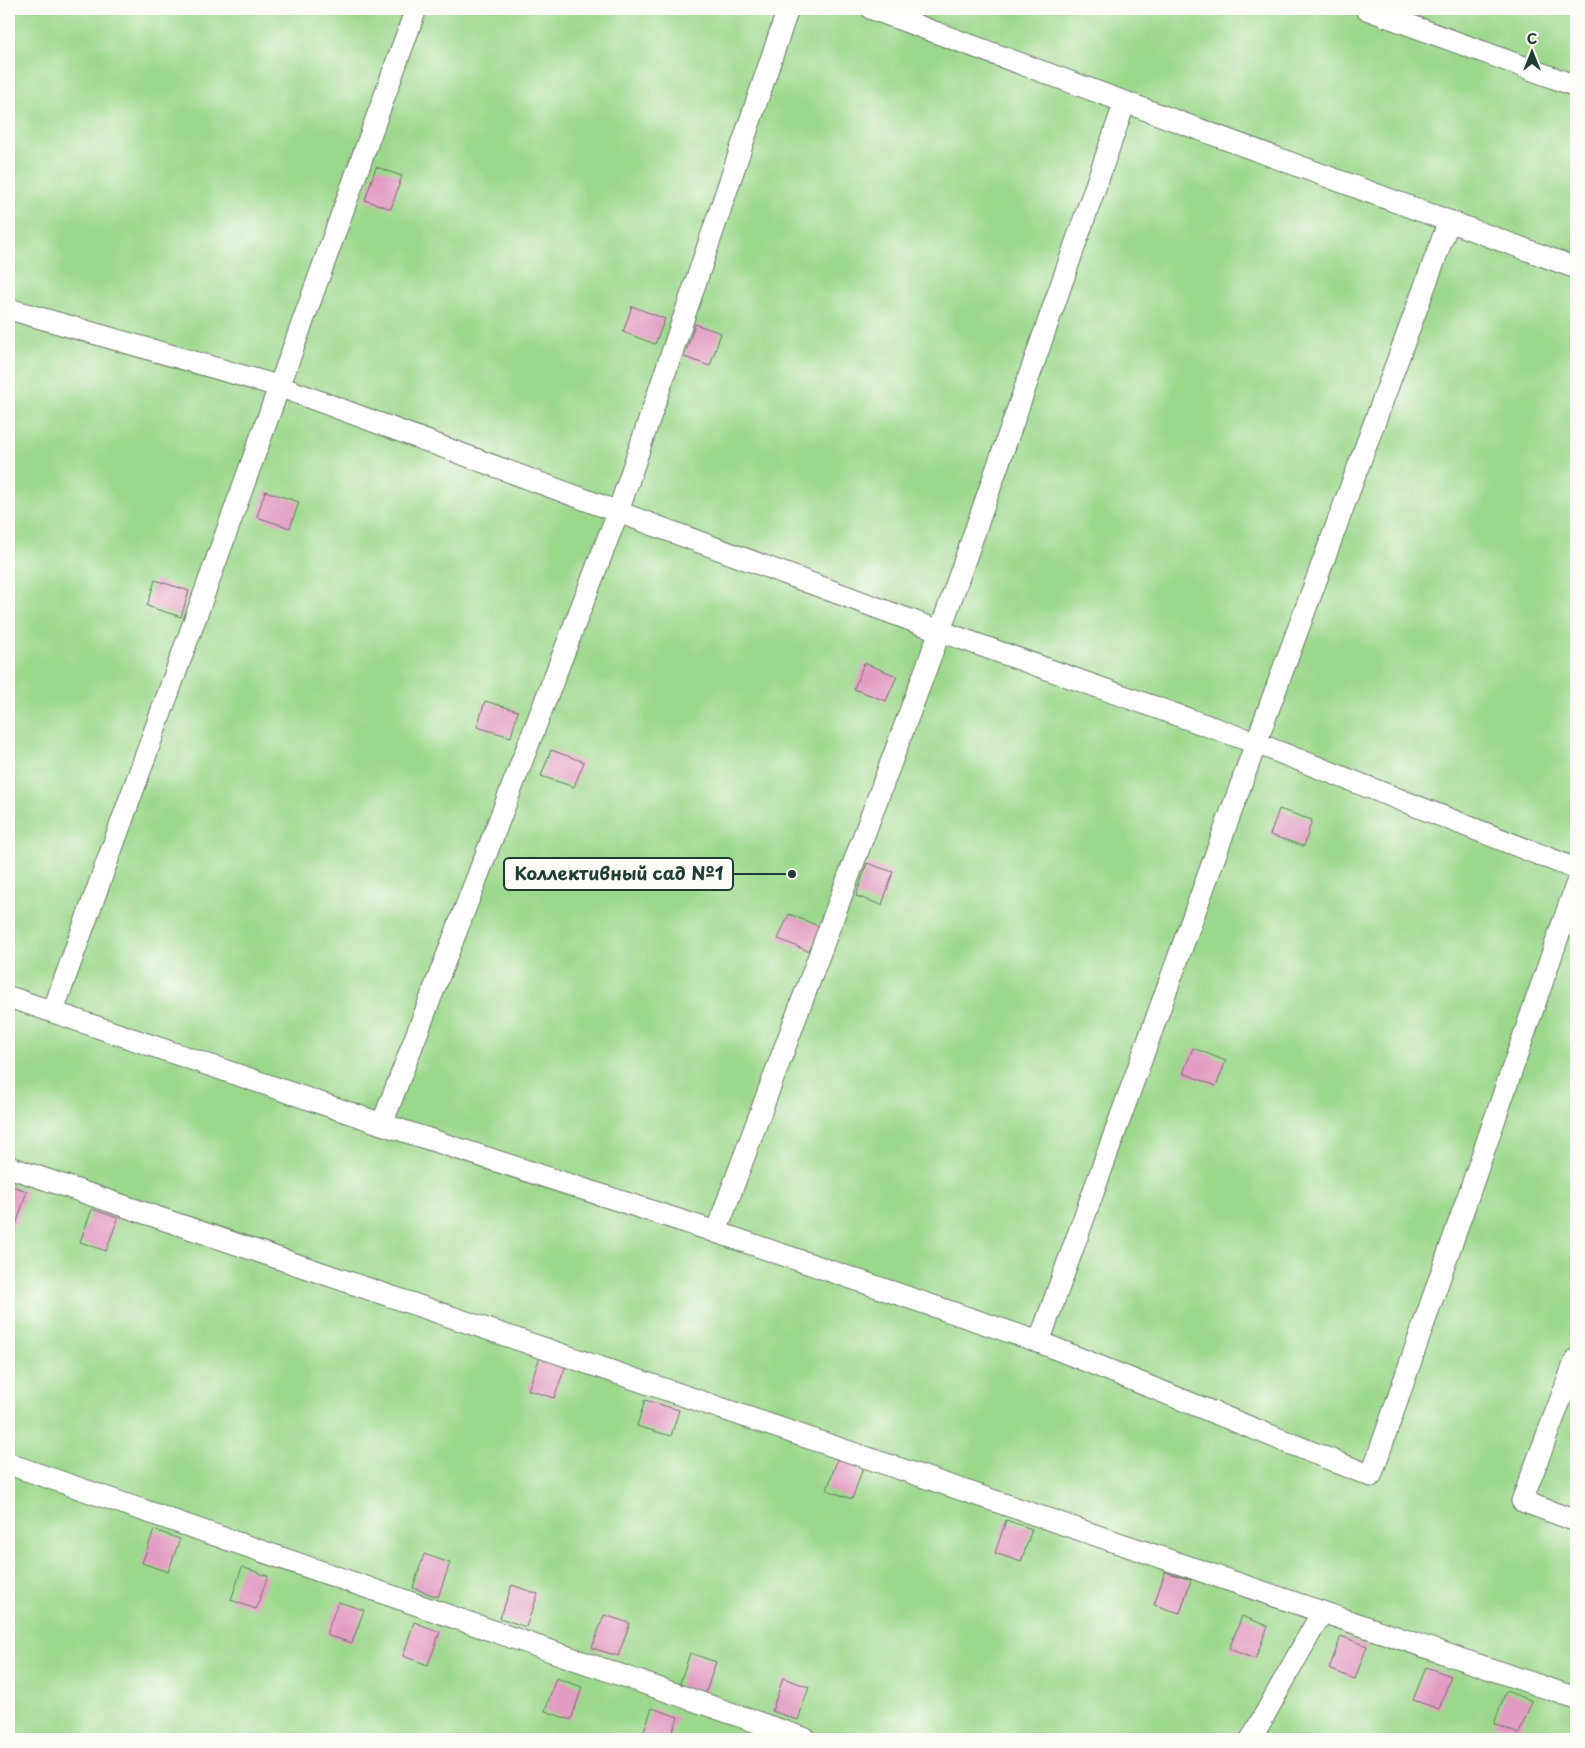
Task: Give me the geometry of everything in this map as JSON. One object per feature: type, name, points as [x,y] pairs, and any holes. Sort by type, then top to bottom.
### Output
[{"type":"lane","points":[[53,1011],[416,9]]},
{"type":"lane","points":[[382,1124],[618,512],[788,9]]},
{"type":"lane","points":[[872,9],[1576,268]]},
{"type":"lane","points":[[1366,9],[1576,86]]},
{"type":"lane","points":[[716,1232],[940,631],[1124,102]]},
{"type":"lane","points":[[1039,1342],[1256,743],[1449,221]]},
{"type":"lane","points":[[9,308],[278,386],[940,631],[1256,743],[1576,868]]},
{"type":"lane","points":[[9,997],[382,1124],[716,1232],[1039,1342],[1372,1476],[1576,885]]},
{"type":"lane","points":[[9,1167],[1576,1698]]},
{"type":"lane","points":[[1576,1359],[1522,1501],[1576,1521]]},
{"type":"lane","points":[[9,1464],[806,1739]]},
{"type":"lane","points":[[1251,1739],[1322,1612]]},
{"type":"green space","points":[[9,9],[1576,9],[1576,1739],[9,1739]]},
{"type":"building","points":[[376,167],[402,176],[391,209],[365,200]]},
{"type":"building","points":[[632,306],[665,319],[655,344],[623,332]]},
{"type":"building","points":[[695,324],[721,333],[710,366],[684,357]]},
{"type":"building","points":[[265,491],[299,502],[290,528],[257,517]]},
{"type":"building","points":[[155,580],[189,591],[181,617],[147,606]]},
{"type":"building","points":[[864,663],[897,676],[886,701],[854,689]]},
{"type":"building","points":[[485,701],[518,711],[511,737],[477,727]]},
{"type":"building","points":[[551,750],[584,762],[574,787],[541,776]]},
{"type":"building","points":[[1279,809],[1312,820],[1304,846],[1270,835]]},
{"type":"building","points":[[867,863],[893,872],[882,905],[856,896]]},
{"type":"building","points":[[789,914],[821,927],[811,952],[778,939]]},
{"type":"building","points":[[1193,1048],[1226,1061],[1216,1086],[1183,1073]]},
{"type":"building","points":[[9,1185],[27,1191],[16,1225],[9,1222]]},
{"type":"building","points":[[92,1209],[118,1218],[106,1251],[80,1242]]},
{"type":"building","points":[[540,1357],[566,1365],[554,1398],[528,1390]]},
{"type":"building","points":[[645,1400],[679,1410],[671,1436],[637,1426]]},
{"type":"building","points":[[838,1457],[864,1465],[852,1499],[827,1490]]},
{"type":"building","points":[[1006,1520],[1032,1529],[1021,1562],[995,1553]]},
{"type":"building","points":[[154,1530],[180,1539],[168,1572],[142,1563]]},
{"type":"building","points":[[424,1554],[450,1563],[438,1597],[413,1588]]},
{"type":"building","points":[[242,1567],[268,1576],[256,1609],[231,1600]]},
{"type":"building","points":[[1165,1572],[1191,1580],[1180,1613],[1154,1605]]},
{"type":"building","points":[[512,1585],[538,1594],[526,1627],[500,1618]]},
{"type":"building","points":[[338,1602],[364,1610],[352,1643],[326,1635]]},
{"type":"building","points":[[604,1615],[630,1623],[618,1656],[592,1648]]},
{"type":"building","points":[[1242,1616],[1268,1626],[1255,1659],[1229,1649]]},
{"type":"building","points":[[414,1622],[440,1632],[428,1665],[403,1656]]},
{"type":"building","points":[[1341,1636],[1367,1646],[1355,1679],[1329,1669]]},
{"type":"building","points":[[690,1653],[716,1662],[705,1695],[679,1686]]},
{"type":"building","points":[[1426,1667],[1451,1676],[1439,1709],[1413,1700]]},
{"type":"building","points":[[556,1678],[582,1687],[571,1720],[545,1711]]},
{"type":"building","points":[[783,1678],[809,1687],[798,1720],[772,1711]]},
{"type":"building","points":[[1506,1691],[1532,1701],[1519,1734],[1494,1724]]},
{"type":"building","points":[[652,1708],[678,1717],[670,1739],[641,1739]]},
{"type":"place","name":"Коллективный сад №1","points":[[792,874]]}]
